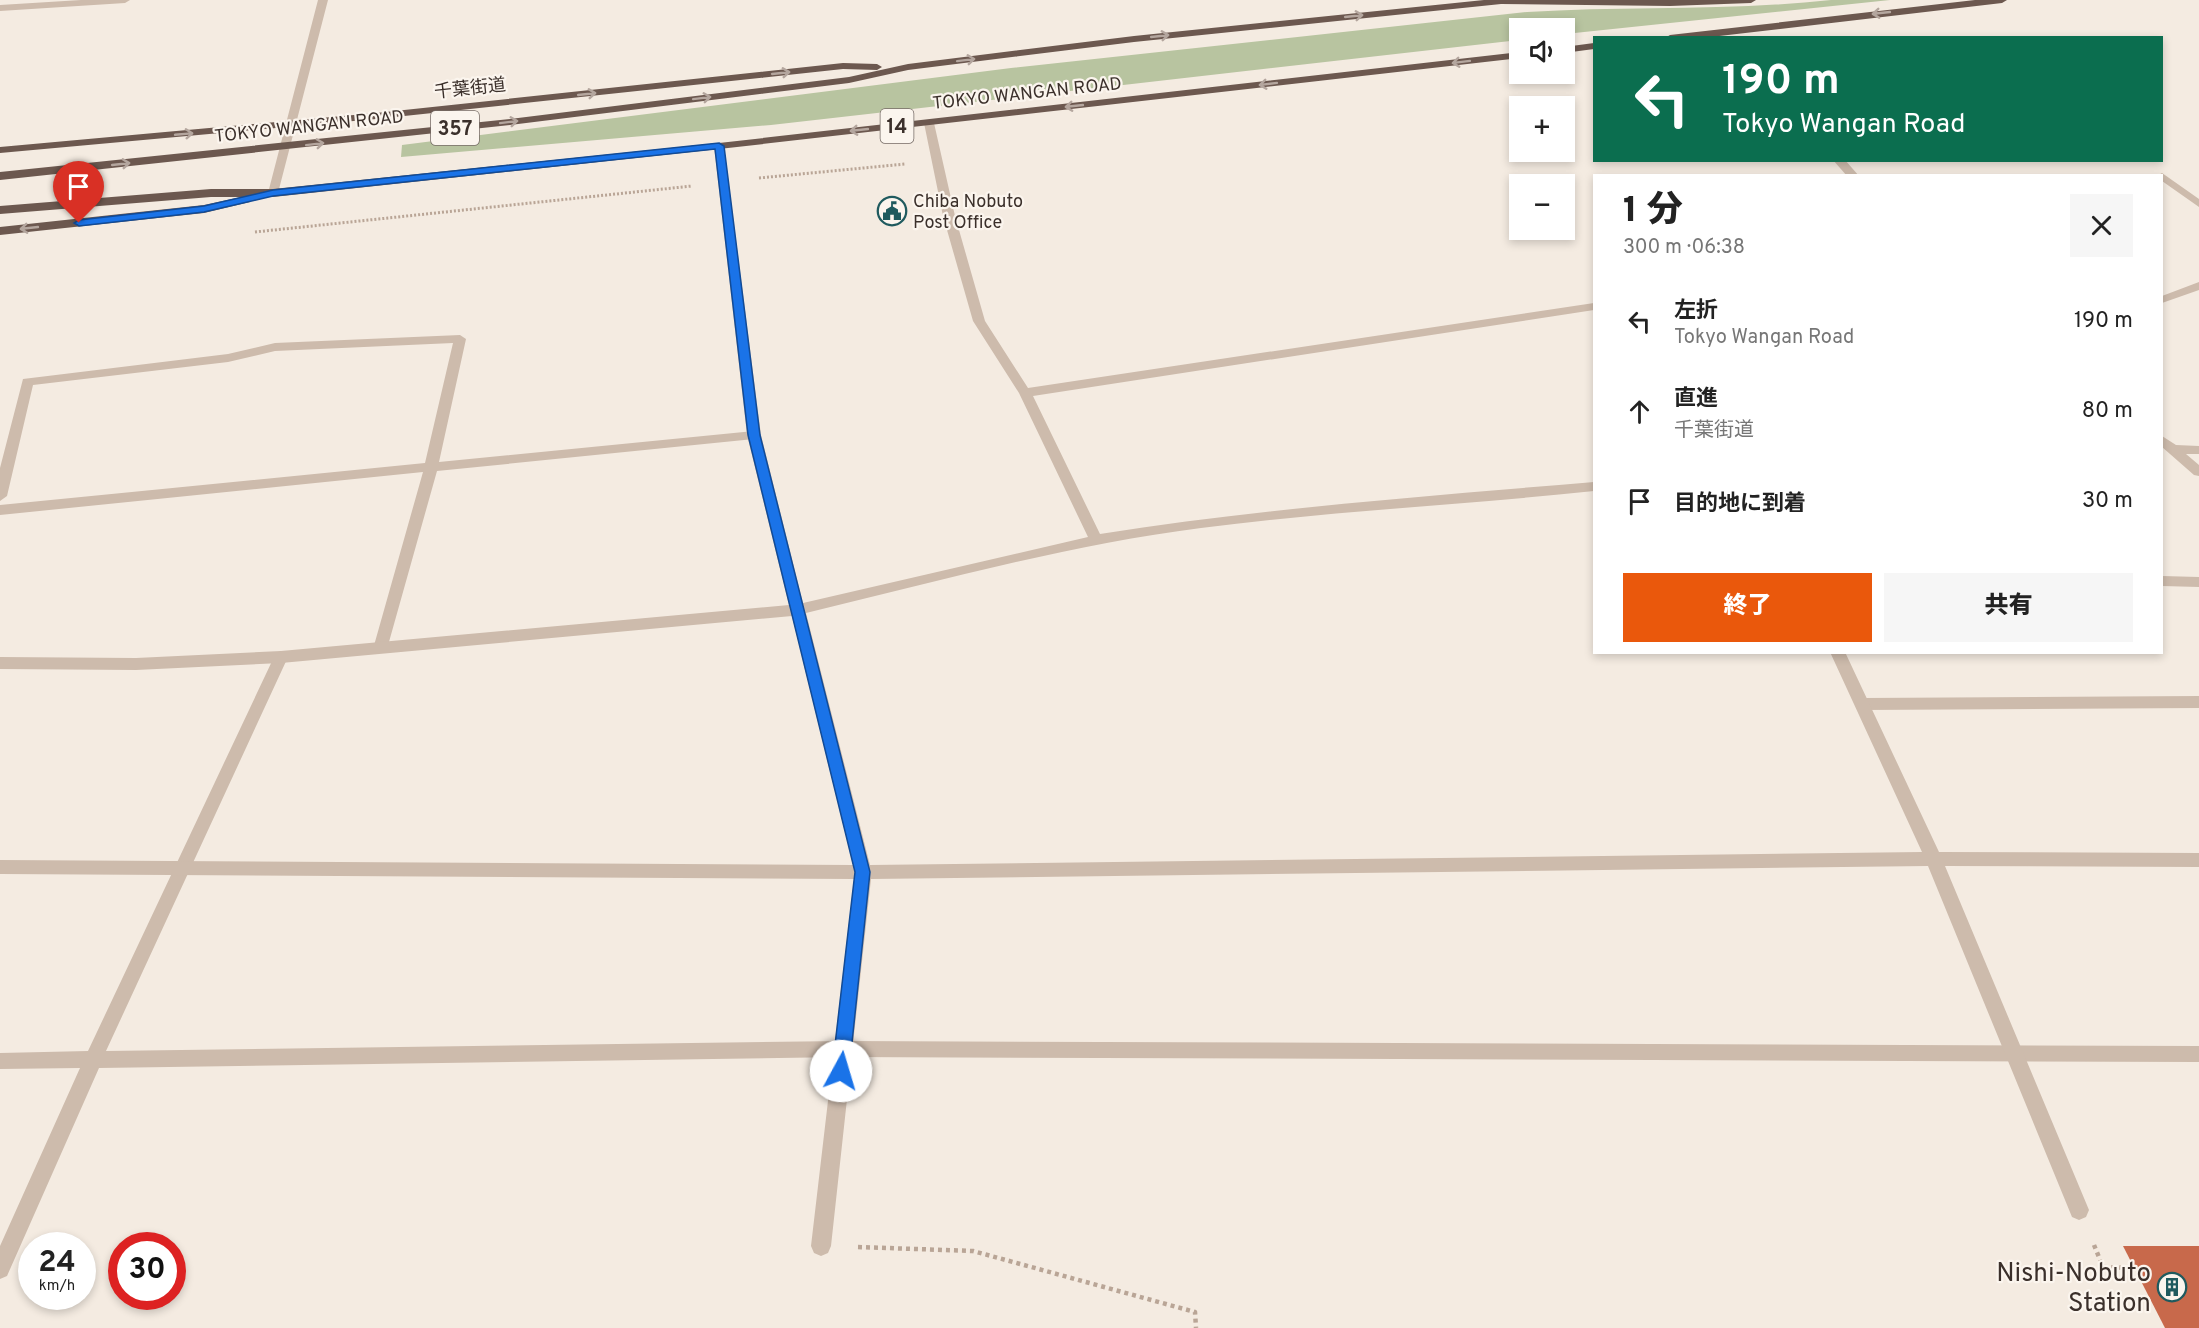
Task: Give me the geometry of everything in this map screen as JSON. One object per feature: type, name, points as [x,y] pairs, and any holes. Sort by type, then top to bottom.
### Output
[{"type":"highway","name":"TOKYO WANGAN ROAD","points":[[0,177],[284,148],[849,80],[908,68],[1179,34],[1514,0]]},
{"type":"highway","points":[[1499,2],[1670,3],[1751,0]]},
{"type":"highway","points":[[1707,35],[2002,0]]},
{"type":"highway","points":[[1575,49],[1593,46]]},
{"type":"highway","name":"TOKYO WANGAN ROAD","points":[[0,210],[211,193],[273,193],[929,123],[1509,56]]},
{"type":"highway","name":"千葉街道","points":[[0,150],[292,124],[843,66],[908,68]]},
{"type":"highway","name":"14","points":[[0,231],[204,209],[273,193]]},
{"type":"street","points":[[0,8],[125,0]]},
{"type":"street","points":[[273,193],[323,0]]},
{"type":"street","points":[[929,123],[949,216],[979,321],[1025,393],[1096,540]]},
{"type":"street","points":[[719,146],[754,435],[863,872],[821,1246]]},
{"type":"street","points":[[1840,162],[1852,174]]},
{"type":"street","points":[[2163,178],[2199,204]]},
{"type":"street","points":[[2163,300],[2199,286]]},
{"type":"street","points":[[1025,393],[1593,306]]},
{"type":"street","points":[[0,496],[27,382],[228,358],[275,347],[460,339],[431,468],[380,649]]},
{"type":"street","points":[[0,510],[754,435]]},
{"type":"street","points":[[2168,448],[2199,450]]},
{"type":"street","points":[[2168,448],[2199,471]]},
{"type":"street","points":[[0,663],[136,664],[281,657],[796,610],[1096,540],[1200,523],[1593,487]]},
{"type":"street","points":[[2163,581],[2199,582]]},
{"type":"street","points":[[1839,654],[1932,859],[2079,1210]]},
{"type":"street","points":[[0,1269],[93,1060],[281,657]]},
{"type":"street","points":[[1863,704],[2199,702]]},
{"type":"street","points":[[0,867],[863,872],[1932,859],[2199,860]]},
{"type":"street","points":[[0,1061],[843,1049],[2199,1054]]},
{"type":"path","points":[[759,178],[915,163]]},
{"type":"path","points":[[244,233],[696,186]]},
{"type":"path","points":[[2079,1210],[2103,1267],[2132,1268]]},
{"type":"path","points":[[821,1246],[973,1251],[1195,1312],[1196,1328]]},
{"type":"green space","points":[[1831,0],[1890,0],[1575,33],[1575,18],[1509,18],[1509,41],[771,125],[401,157],[402,145],[1011,68],[1527,12]]},
{"type":"building","name":"Nishi-Nobuto Station","points":[[2123,1246],[2199,1246],[2199,1328],[2165,1328]]},
{"type":"place","name":"Chiba Nobuto Post Office","points":[[892,211]]},
{"type":"place","name":"Nishi-Nobuto Station","points":[[2172,1287]]},
{"type":"route","points":[[79,223],[204,209],[273,193],[719,146],[754,435],[863,872],[841,1071]]}]
